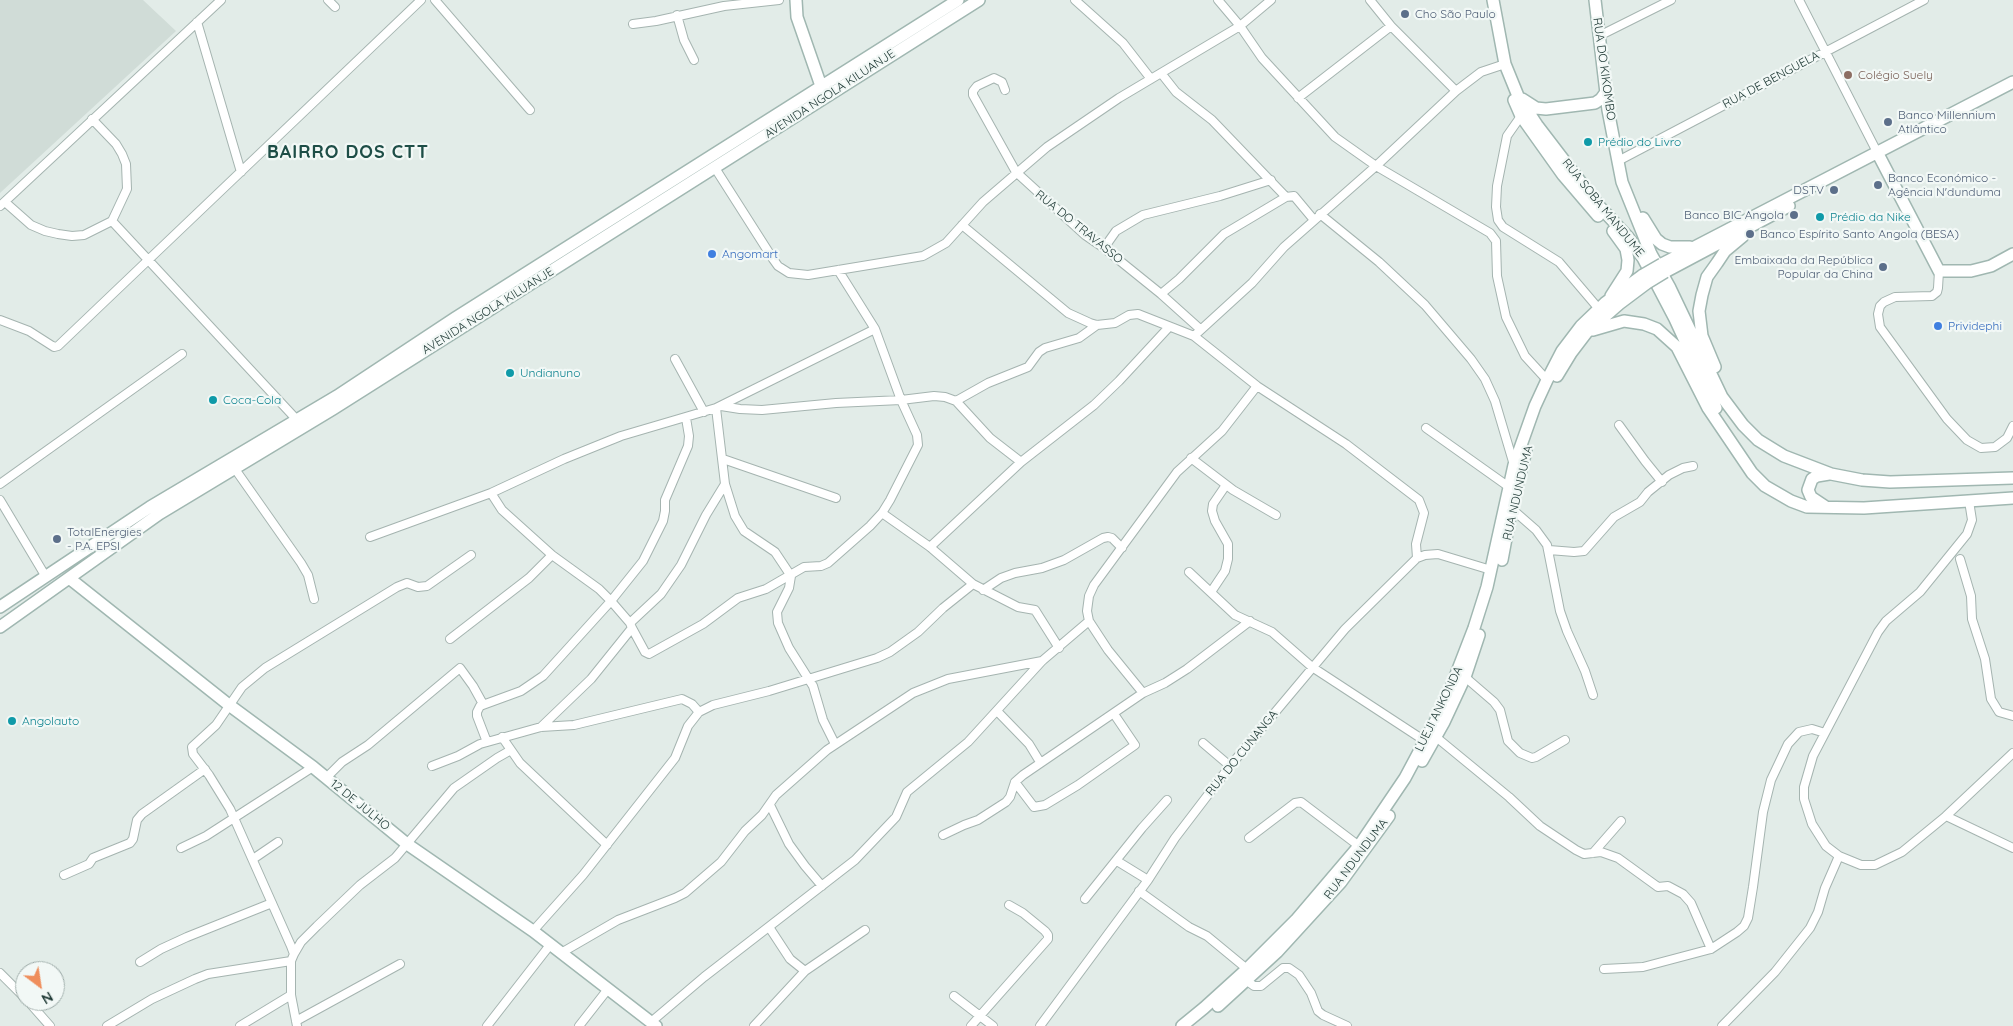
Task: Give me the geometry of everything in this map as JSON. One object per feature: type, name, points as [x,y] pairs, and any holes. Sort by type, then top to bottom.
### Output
[{"type":"main road","points":[[796,0],[797,17],[821,86]]},
{"type":"main road","name":"AVENIDA NGOLA KILUANJE","points":[[0,606],[150,507],[297,420],[958,0]]},
{"type":"main road","name":"AVENIDA NGOLA KILUANJE","points":[[0,626],[159,514],[333,410],[979,0]]},
{"type":"main road","name":"RUA SOBA MANDUME","points":[[1493,0],[1505,64],[1518,96],[1536,130],[1643,258],[1675,319],[1731,444]]},
{"type":"main road","name":"RUA DO KIKOMBO","points":[[1595,0],[1609,115],[1622,182],[1651,254],[1670,288],[1722,397],[1731,411],[1758,440],[1784,456],[1818,469]]},
{"type":"main road","points":[[1511,78],[1512,94],[1521,116],[1536,130],[1568,182],[1619,238],[1626,249],[1627,271],[1602,306]]},
{"type":"main road","name":"RUA NDUNDUMA","points":[[1194,1026],[1247,975],[1277,952],[1341,882],[1365,851],[1396,805],[1436,737],[1465,677],[1493,592],[1529,442],[1550,390],[1584,329],[1602,306],[1664,268],[1756,224],[2013,82]]},
{"type":"main road","name":"RUA NDUNDUMA","points":[[1664,268],[1695,246],[2013,90]]},
{"type":"main road","points":[[1518,96],[1528,104],[1546,109],[1595,103],[1606,92]]},
{"type":"main road","points":[[1536,130],[1541,116],[1551,112],[1594,106],[1603,108],[1609,115]]},
{"type":"main road","points":[[1878,155],[1938,271],[1971,272],[1992,266],[2013,254]]},
{"type":"main road","points":[[1618,161],[1641,213],[1656,239],[1670,247],[1695,246]]},
{"type":"main road","points":[[1756,224],[1725,251],[1707,277],[1699,311],[1702,336],[1729,395],[1758,431],[1785,451],[1818,469],[1831,474],[1862,480],[1890,482],[2013,478]]},
{"type":"main road","name":"RUA NDUNDUMA","points":[[1584,329],[1619,304],[1645,279]]},
{"type":"main road","points":[[1584,329],[1624,321],[1644,324],[1657,329],[1677,348],[1708,408],[1752,473],[1765,486],[1798,504],[1826,508],[1864,508],[2013,498]]},
{"type":"main road","name":"LUEJI ANKONDA","points":[[1182,1026],[1247,975],[1359,846],[1400,785],[1444,703],[1474,628],[1491,570],[1514,465],[1535,406],[1562,351],[1584,329]]},
{"type":"main road","points":[[1826,508],[1811,497],[1808,484],[1817,476],[1831,474]]},
{"type":"main road","name":"12 DE JULHO","points":[[69,578],[229,705],[313,767],[407,844],[533,931],[653,1024]]},
{"type":"street","points":[[92,119],[116,144],[126,164],[127,189],[112,221],[84,234],[72,236],[58,234],[31,225],[3,204],[92,119],[220,0]]},
{"type":"street","points":[[328,0],[335,7]]},
{"type":"street","points":[[0,320],[29,331],[51,346],[58,346],[420,0]]},
{"type":"street","points":[[435,0],[530,110]]},
{"type":"street","points":[[633,24],[656,21],[722,3],[780,0]]},
{"type":"street","points":[[1075,0],[1123,42],[1151,79]]},
{"type":"street","points":[[1218,0],[1240,26],[1262,58],[1335,137],[1376,166],[1474,222],[1493,237],[1496,241],[1497,276],[1506,317],[1525,356],[1547,380]]},
{"type":"street","points":[[715,168],[773,259],[783,270],[789,273],[808,275],[923,256],[946,243],[983,202],[1047,147],[1091,116],[1240,26],[1271,0]]},
{"type":"street","points":[[1370,0],[1391,26],[1456,91]]},
{"type":"street","points":[[1599,36],[1671,0]]},
{"type":"street","points":[[1799,0],[1878,155]]},
{"type":"street","name":"RUA DE BENGUELA","points":[[1618,161],[1924,0]]},
{"type":"street","points":[[677,15],[684,40],[694,60]]},
{"type":"street","points":[[197,22],[241,172]]},
{"type":"street","points":[[1298,98],[1391,26]]},
{"type":"street","points":[[1194,336],[1252,283],[1284,248],[1317,217],[1376,166],[1456,91],[1481,72],[1505,64]]},
{"type":"street","points":[[1161,73],[1176,92],[1212,120],[1286,197]]},
{"type":"street","name":"RUA DO TRAVASSO","points":[[1005,90],[1002,82],[994,78],[977,86],[973,91],[973,95],[1016,172],[1085,235],[1161,294],[1200,329]]},
{"type":"street","points":[[1521,116],[1506,136],[1497,186],[1496,207],[1498,220],[1503,227],[1559,262],[1602,306]]},
{"type":"street","points":[[1104,248],[1116,231],[1143,215],[1191,204],[1271,180]]},
{"type":"street","points":[[1161,294],[1224,234],[1286,197],[1294,196],[1317,217],[1379,262],[1425,305],[1472,358],[1485,379],[1495,401],[1514,465]]},
{"type":"street","points":[[112,221],[297,420]]},
{"type":"street","points":[[962,225],[1068,314],[1097,324],[1115,323],[1135,314],[1194,336],[1257,386],[1346,444],[1419,500],[1424,513],[1416,544],[1417,558],[1438,554],[1491,570]]},
{"type":"street","points":[[1493,237],[1503,227]]},
{"type":"street","points":[[491,493],[502,510],[552,555],[611,601],[631,626],[644,652],[649,654],[703,624],[738,598],[766,589],[804,568],[821,566],[828,563],[882,513],[918,445],[875,329],[838,270]]},
{"type":"street","points":[[1938,271],[1938,292],[1932,296],[1895,297],[1884,302],[1880,306],[1878,314],[1880,327],[1947,419],[1967,440],[1982,448],[1995,447],[2006,438],[2013,426]]},
{"type":"street","points":[[956,401],[988,383],[1028,367],[1039,352],[1045,348],[1079,338],[1097,324]]},
{"type":"street","points":[[930,547],[1021,462],[1094,405],[1169,327]]},
{"type":"street","points":[[370,537],[491,493],[599,444],[718,407],[875,329]]},
{"type":"street","points":[[0,484],[182,354]]},
{"type":"street","points":[[675,359],[704,412]]},
{"type":"street","points":[[1144,693],[1108,650],[1089,621],[1088,603],[1094,585],[1177,472],[1222,431],[1257,386]]},
{"type":"street","points":[[718,407],[762,410],[934,396],[945,397],[956,401],[990,438],[1021,462]]},
{"type":"street","points":[[718,407],[725,484],[735,516],[744,531],[775,552],[791,576],[789,588],[777,612],[778,623],[789,648],[817,696],[826,728],[835,744]]},
{"type":"street","points":[[487,742],[477,712],[483,704],[520,691],[543,676],[611,601],[643,561],[663,521],[666,511],[665,500],[688,446],[689,436],[686,418]]},
{"type":"street","points":[[1620,425],[1662,482]]},
{"type":"street","points":[[1426,428],[1509,488]]},
{"type":"street","points":[[1191,458],[1226,485],[1276,515]]},
{"type":"street","points":[[723,459],[836,498]]},
{"type":"street","points":[[1549,550],[1584,551],[1614,517],[1640,502],[1648,492],[1676,471],[1693,466]]},
{"type":"street","points":[[235,469],[301,563],[308,575],[314,599]]},
{"type":"street","points":[[541,726],[591,679],[631,626],[669,584],[725,484]]},
{"type":"street","points":[[1211,592],[1225,571],[1228,559],[1228,544],[1215,522],[1212,510],[1213,504],[1226,485]]},
{"type":"street","points":[[0,500],[46,577]]},
{"type":"street","points":[[1970,501],[1972,520],[1967,534],[1920,592],[1886,621],[1825,733],[1813,756],[1804,787],[1807,812],[1818,836],[1826,846],[1839,856],[1861,865],[1875,864],[1887,860],[1910,846],[1946,816],[2013,753]]},
{"type":"street","points":[[1512,509],[1536,530],[1544,539],[1549,550],[1560,610],[1593,695]]},
{"type":"street","points":[[882,513],[930,547],[973,584],[1018,607],[1035,610],[1059,648]]},
{"type":"street","points":[[983,590],[1001,578],[1015,573],[1042,568],[1064,560],[1108,537],[1122,548]]},
{"type":"street","points":[[400,964],[296,1024],[291,995],[292,958],[272,903],[234,818],[191,749],[216,726],[242,687],[251,678],[396,587],[407,583],[427,586],[471,555]]},
{"type":"street","points":[[450,638],[529,578],[552,555]]},
{"type":"street","name":"RUA DO CUNANGA","points":[[1040,1026],[1148,880],[1175,838],[1230,766],[1345,629],[1417,558]]},
{"type":"street","points":[[1960,559],[1971,596],[1972,619],[1985,659],[1991,699],[1999,712],[2013,716]]},
{"type":"street","points":[[1189,572],[1235,614],[1282,638],[1312,667],[1425,741]]},
{"type":"street","points":[[533,931],[607,845],[675,758],[688,726],[699,712],[713,705],[751,696],[877,658],[890,652],[918,632],[943,608],[973,584]]},
{"type":"street","points":[[653,1024],[704,978],[855,860],[896,817],[907,792],[953,756],[998,711],[1042,662],[1089,621]]},
{"type":"street","points":[[944,835],[978,820],[1006,802],[1010,797],[1015,782],[1040,762],[1144,693],[1187,669],[1250,621]]},
{"type":"street","points":[[561,953],[618,920],[685,893],[721,862],[744,831],[762,815],[776,795],[835,744],[897,703],[935,682],[1042,662]]},
{"type":"street","points":[[326,778],[342,762],[368,745],[460,668],[483,704]]},
{"type":"street","points":[[1465,677],[1494,702],[1500,710],[1508,741],[1520,753],[1532,758],[1536,757],[1565,740]]},
{"type":"street","points":[[432,766],[458,756],[480,744],[541,726],[574,725],[682,699],[692,704],[699,712]]},
{"type":"street","points":[[998,711],[1029,744],[1040,762]]},
{"type":"street","points":[[1015,782],[1034,807],[1045,804],[1078,785],[1134,745],[1114,714]]},
{"type":"street","points":[[1604,969],[1643,967],[1711,949],[1744,926],[1748,918],[1766,799],[1772,780],[1788,744],[1799,732],[1806,729],[1825,733]]},
{"type":"street","points":[[502,737],[520,763],[607,845]]},
{"type":"street","points":[[1436,737],[1509,796],[1540,826],[1576,850],[1584,854],[1601,852],[1618,858],[1658,886],[1668,886],[1683,894],[1691,903],[1711,949]]},
{"type":"street","points":[[1204,743],[1230,766]]},
{"type":"street","points":[[107,1026],[152,999],[195,978],[292,958],[301,942],[317,926],[360,885],[395,858],[454,788],[511,750]]},
{"type":"street","points":[[181,848],[234,818],[313,767]]},
{"type":"street","points":[[64,875],[89,864],[93,858],[130,843],[133,839],[137,820],[142,814],[205,770]]},
{"type":"street","points":[[1085,899],[1167,800]]},
{"type":"street","points":[[1249,838],[1295,803],[1301,802],[1359,846]]},
{"type":"street","points":[[770,805],[789,844],[804,866],[822,886]]},
{"type":"street","points":[[1946,816],[2013,848]]},
{"type":"street","points":[[1593,853],[1621,821]]},
{"type":"street","points":[[253,859],[278,842]]},
{"type":"street","points":[[1722,1026],[1774,972],[1810,928],[1839,856]]},
{"type":"street","points":[[1118,861],[1148,880]]},
{"type":"street","points":[[1139,891],[1189,927],[1207,936],[1247,975],[1254,986],[1260,986],[1283,968],[1289,968],[1299,975],[1306,985],[1318,1010],[1323,1015],[1347,1026]]},
{"type":"street","points":[[140,962],[160,949],[187,936],[272,903]]},
{"type":"street","points":[[971,1026],[1048,940],[1045,930],[1009,905]]},
{"type":"street","points":[[769,927],[790,959],[805,971]]},
{"type":"street","points":[[754,1026],[805,971],[866,930]]},
{"type":"street","points":[[487,1026],[550,945]]},
{"type":"street","points":[[0,973],[15,988]]},
{"type":"street","points":[[579,1026],[608,989]]},
{"type":"street","points":[[240,1026],[291,995]]},
{"type":"street","points":[[954,996],[994,1026]]},
{"type":"street","points":[[37,1011],[50,1026]]},
{"type":"shaded area","points":[[0,0],[143,0],[176,31],[0,193]]},
{"type":"place","name":"Cho São Paulo","points":[[1405,14]]},
{"type":"place","name":"Colégio Suely","points":[[1848,75]]},
{"type":"place","name":"Banco Millennium Atlântico","points":[[1888,122]]},
{"type":"place","name":"Prédio do Livro","points":[[1588,142]]},
{"type":"place","name":"Banco Económico - Agência N'dunduma","points":[[1878,185]]},
{"type":"place","name":"DSTV","points":[[1834,190]]},
{"type":"place","name":"Banco BIC Angola","points":[[1794,215]]},
{"type":"place","name":"Prédio da Nike","points":[[1820,217]]},
{"type":"place","name":"Banco Espírito Santo Angola (BESA)","points":[[1750,234]]},
{"type":"place","name":"Angomart","points":[[712,254]]},
{"type":"place","name":"Embaixada da República Popular da China","points":[[1883,267]]},
{"type":"place","name":"Prividephi","points":[[1938,326]]},
{"type":"place","name":"Undianuno","points":[[510,373]]},
{"type":"place","name":"Coca-Cola","points":[[213,400]]},
{"type":"place","name":"TotalEnergies - P.A. EPSI","points":[[57,539]]},
{"type":"place","name":"Angolauto","points":[[12,721]]},
{"type":"district","name":"BAIRRO DOS CTT","points":[[348,153]]}]
